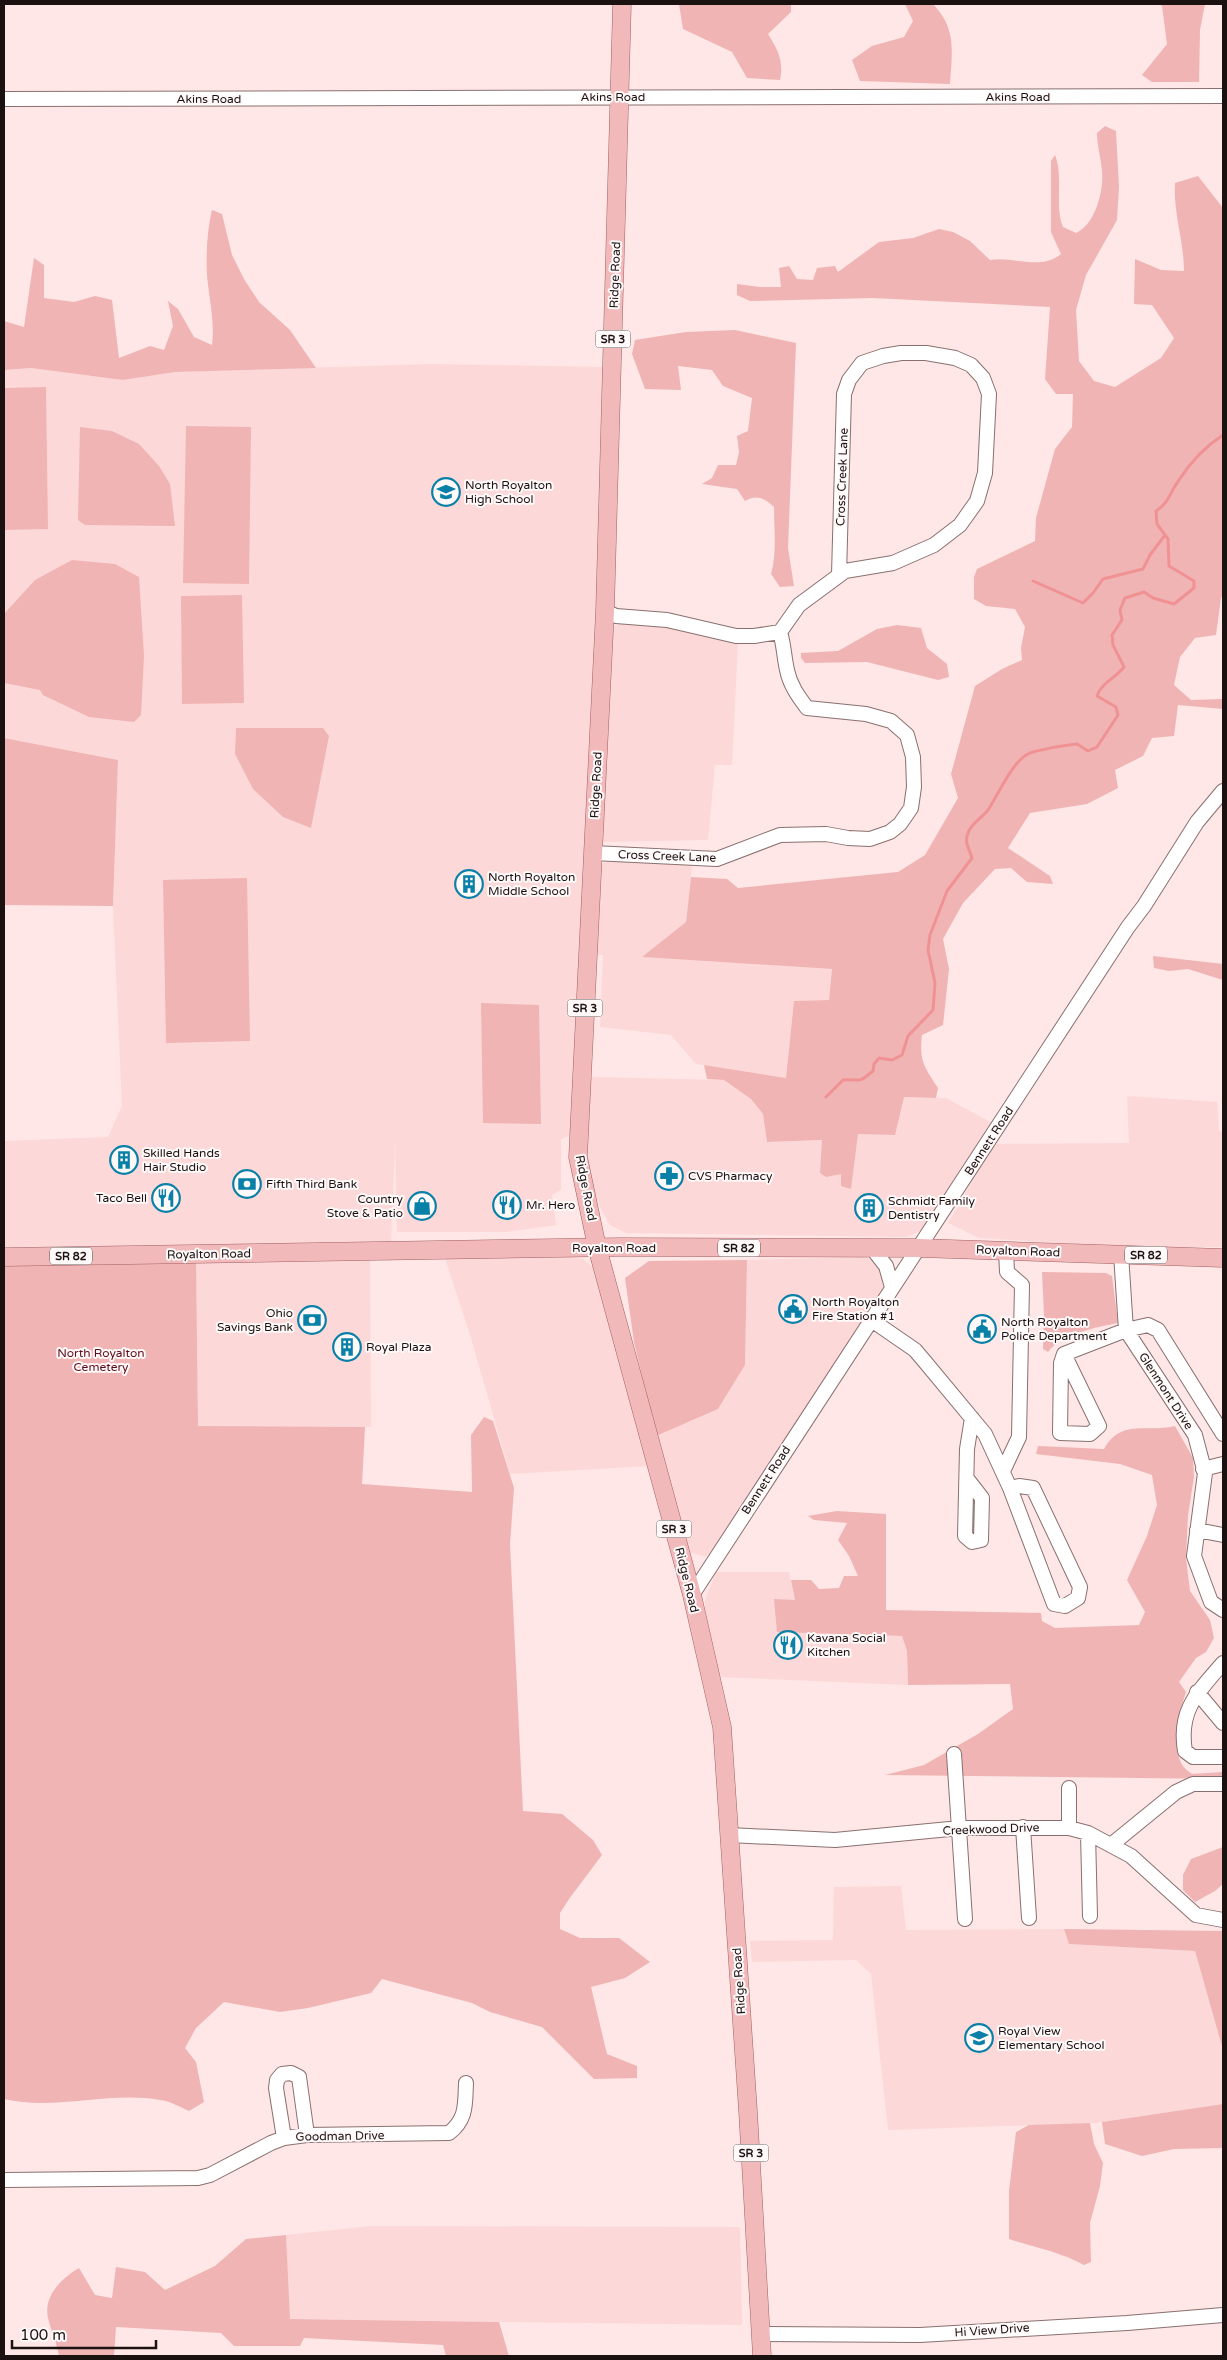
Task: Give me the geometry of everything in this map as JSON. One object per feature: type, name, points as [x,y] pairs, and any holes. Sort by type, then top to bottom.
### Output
[{"type":"main road","name":"Ridge Road","points":[[622,4],[605,611],[578,1157],[597,1247],[692,1594],[722,1727],[748,2111],[762,2356]]},
{"type":"main road","name":"Royalton Road","points":[[4,1257],[597,1247],[919,1248],[1223,1258]]},
{"type":"street","name":"Akins Road","points":[[4,99],[1223,96]]},
{"type":"street","name":"Cross Creek Lane","points":[[900,353],[926,353],[945,356],[970,365],[983,378],[989,394],[985,474],[977,501],[960,526],[934,545],[893,563],[845,571],[840,575],[844,394],[849,380],[862,363],[900,353]]},
{"type":"street","points":[[605,611],[616,616],[667,620],[736,636],[754,636],[780,632],[799,605],[840,575]]},
{"type":"street","name":"Cross Creek Lane","points":[[593,853],[717,859],[780,835],[826,834],[870,839],[890,832],[900,824],[911,808],[914,787],[913,757],[908,735],[891,721],[866,714],[807,708],[794,692],[786,670],[785,646],[780,632]]},
{"type":"street","name":"Bennett Road","points":[[692,1594],[870,1319],[919,1248],[1197,822],[1223,791]]},
{"type":"street","points":[[872,1248],[886,1266],[892,1287]]},
{"type":"street","points":[[1003,1471],[1020,1437],[1022,1285],[1007,1272],[1006,1250]]},
{"type":"street","name":"Glenmont Drive","points":[[1121,1254],[1126,1330],[1195,1435],[1205,1472],[1194,1556],[1211,1602],[1223,1610]]},
{"type":"street","points":[[870,1319],[915,1350],[985,1434],[1010,1488],[1054,1604],[1066,1606],[1078,1598],[1080,1587],[1033,1488],[1020,1486],[1010,1488]]},
{"type":"street","points":[[1064,1354],[1126,1330],[1148,1325],[1158,1330],[1223,1434]]},
{"type":"street","points":[[1064,1354],[1099,1426],[1090,1434],[1060,1433],[1061,1363],[1064,1354]]},
{"type":"street","points":[[968,1480],[967,1449],[972,1418]]},
{"type":"street","points":[[1204,1469],[1223,1464]]},
{"type":"street","points":[[1197,1530],[1223,1535]]},
{"type":"street","points":[[1223,1663],[1189,1704],[1184,1720],[1185,1752],[1193,1756],[1223,1757]]},
{"type":"street","points":[[1198,1692],[1223,1723]]},
{"type":"street","points":[[954,1754],[965,1919]]},
{"type":"street","points":[[1111,1845],[1176,1792],[1193,1784],[1223,1784]]},
{"type":"street","points":[[1069,1788],[1069,1828]]},
{"type":"street","points":[[1023,1827],[1029,1918]]},
{"type":"street","name":"Creekwood Drive","points":[[729,1835],[835,1840],[960,1828],[1069,1828],[1088,1833],[1131,1856],[1196,1915],[1223,1920]]},
{"type":"street","points":[[1088,1833],[1090,1916]]},
{"type":"street","points":[[284,2138],[276,2088],[277,2080],[282,2074],[291,2072],[299,2077],[307,2135]]},
{"type":"street","name":"Goodman Drive","points":[[4,2180],[198,2178],[210,2175],[284,2138],[307,2135],[450,2133],[458,2126],[465,2113],[466,2083]]},
{"type":"street","name":"Hi View Drive","points":[[760,2334],[920,2335],[1127,2323],[1223,2314]]},
{"type":"shaded area","points":[[431,364],[606,367],[601,568],[571,1135],[561,1139],[561,1190],[552,1195],[556,1225],[507,1232],[397,1232],[395,1142],[391,1243],[4,1247],[4,1141],[108,1137],[122,1106],[113,906],[118,760],[4,738],[4,370],[31,368],[123,380],[175,372]]},
{"type":"shaded area","points":[[622,623],[666,624],[738,643],[732,765],[715,765],[708,840],[602,842],[610,631],[614,626]]},
{"type":"shaded area","points":[[612,860],[692,865],[686,922],[643,957],[832,969],[829,1000],[794,1001],[786,1078],[696,1064],[671,1035],[600,1027],[603,955],[594,954],[601,864]]},
{"type":"shaded area","points":[[590,1077],[724,1080],[751,1099],[763,1114],[767,1142],[823,1140],[854,1096],[946,1098],[994,1124],[928,1228],[906,1237],[626,1233],[610,1225],[600,1207],[593,1186],[588,1159]]},
{"type":"shaded area","points":[[1127,1096],[1217,1102],[1219,1131],[1223,1132],[1223,1247],[1125,1247],[979,1238],[948,1223],[994,1144],[1129,1143]]},
{"type":"shaded area","points":[[370,1255],[371,1427],[198,1426],[196,1257]]},
{"type":"shaded area","points":[[444,1255],[565,1256],[583,1259],[593,1267],[631,1389],[649,1466],[510,1474],[471,1338]]},
{"type":"shaded area","points":[[864,1257],[872,1260],[885,1278],[882,1295],[724,1536],[706,1557],[688,1552],[656,1436],[718,1409],[745,1365],[747,1260]]},
{"type":"shaded area","points":[[716,1572],[789,1572],[795,1600],[777,1632],[902,1636],[907,1651],[908,1685],[720,1677],[705,1615],[705,1601]]},
{"type":"shaded area","points":[[901,1886],[906,1930],[1064,1929],[1070,1944],[1195,1951],[1223,2050],[1223,2104],[1095,2123],[888,2130],[871,1974],[856,1960],[752,1962],[750,1941],[833,1940],[834,1887]]},
{"type":"shaded area","points":[[371,2226],[740,2227],[742,2325],[289,2319],[286,2235]]},
{"type":"green space","points":[[679,4],[791,4],[791,12],[768,34],[775,45],[781,61],[780,80],[747,78],[732,52],[683,29]]},
{"type":"green space","points":[[905,4],[933,4],[941,13],[951,41],[950,84],[860,81],[852,60],[872,46],[904,37],[913,21]]},
{"type":"green space","points":[[1159,4],[1205,4],[1200,30],[1199,82],[1152,82],[1142,75],[1167,44],[1162,6]]},
{"type":"green space","points":[[1105,126],[1116,131],[1119,187],[1117,220],[1086,275],[1076,310],[1079,361],[1094,381],[1115,387],[1161,358],[1174,338],[1152,305],[1134,304],[1135,259],[1161,270],[1184,271],[1175,183],[1198,176],[1223,208],[1223,595],[1216,635],[1195,638],[1180,657],[1174,685],[1191,700],[1223,699],[1223,709],[1178,705],[1174,736],[1152,738],[1143,756],[1115,770],[1118,788],[1087,804],[1030,813],[1008,848],[1050,876],[1053,884],[1027,882],[1011,868],[995,869],[963,903],[943,939],[949,969],[943,1025],[922,1035],[922,1058],[926,1069],[938,1088],[936,1098],[904,1097],[895,1135],[858,1134],[851,1189],[841,1186],[841,1174],[826,1177],[820,1173],[822,1140],[767,1142],[763,1114],[751,1099],[724,1080],[707,1079],[704,1065],[786,1078],[794,1001],[829,1000],[832,969],[642,957],[686,922],[691,877],[727,879],[738,888],[898,872],[925,855],[958,798],[951,774],[975,686],[1002,669],[1022,660],[1021,648],[1025,627],[1015,609],[986,606],[974,599],[974,577],[977,569],[1035,541],[1036,518],[1055,449],[1072,427],[1073,394],[1056,394],[1045,379],[1050,307],[873,298],[750,301],[737,295],[737,284],[781,287],[779,268],[789,266],[797,279],[813,280],[817,268],[835,266],[838,272],[879,242],[913,238],[939,229],[953,232],[970,241],[990,260],[1045,262],[1053,259],[1061,254],[1051,232],[1051,161],[1055,155],[1059,173],[1060,219],[1063,227],[1076,233],[1088,223],[1100,197],[1102,171],[1097,133]]},
{"type":"green space","points":[[212,210],[222,214],[232,255],[244,279],[259,302],[290,330],[316,368],[175,372],[123,380],[31,368],[4,370],[4,321],[24,327],[34,258],[44,265],[44,298],[74,302],[95,296],[112,300],[119,358],[150,346],[164,350],[173,326],[168,301],[178,309],[194,337],[212,345],[213,336],[207,259],[208,234]]},
{"type":"green space","points":[[735,330],[796,343],[788,548],[794,586],[780,587],[771,574],[775,550],[774,507],[767,501],[757,497],[745,501],[737,489],[702,484],[712,478],[718,465],[736,465],[739,452],[737,436],[748,431],[752,398],[723,386],[712,370],[678,366],[681,390],[645,389],[632,354],[635,340],[686,332]]},
{"type":"green space","points":[[46,387],[48,529],[4,530],[4,388]]},
{"type":"green space","points":[[186,426],[251,427],[249,584],[183,583]]},
{"type":"green space","points":[[80,427],[112,431],[139,444],[159,466],[170,484],[175,526],[85,525],[78,520]]},
{"type":"green space","points":[[72,560],[115,564],[139,577],[144,656],[141,715],[134,722],[89,717],[43,695],[40,690],[4,683],[4,614],[35,580]]},
{"type":"green space","points":[[242,595],[244,703],[182,704],[181,596]]},
{"type":"green space","points":[[897,625],[921,628],[927,648],[947,664],[949,677],[938,680],[867,662],[805,663],[801,658],[801,653],[838,651],[877,629]]},
{"type":"green space","points":[[236,728],[323,728],[329,736],[311,828],[283,817],[253,789],[235,754]]},
{"type":"green space","points":[[4,738],[118,760],[113,906],[4,905]]},
{"type":"green space","points":[[247,878],[250,1041],[166,1043],[163,880]]},
{"type":"green space","points":[[1153,956],[1223,964],[1223,980],[1188,969],[1169,971],[1154,968]]},
{"type":"green space","points":[[481,1003],[539,1005],[541,1124],[483,1123]]},
{"type":"green space","name":"North Royalton Cemetery","points":[[196,1257],[198,1426],[365,1427],[362,1484],[472,1492],[471,1435],[484,1417],[493,1421],[514,1488],[510,1544],[523,1811],[562,1814],[593,1840],[602,1855],[560,1913],[560,1929],[580,1938],[619,1938],[650,1962],[625,1978],[591,1987],[607,2054],[637,2066],[637,2078],[594,2079],[542,2027],[490,2012],[472,2003],[382,1979],[371,1993],[308,2008],[280,2012],[224,2002],[196,2028],[185,2048],[196,2062],[204,2102],[189,2111],[175,2104],[141,2098],[43,2103],[4,2099],[4,1261]]},
{"type":"green space","points":[[747,1260],[745,1365],[718,1409],[656,1436],[634,1342],[625,1278],[649,1261]]},
{"type":"green space","points":[[1042,1272],[1106,1273],[1112,1276],[1118,1323],[1090,1329],[1070,1336],[1061,1340],[1048,1352],[1043,1349]]},
{"type":"green space","points":[[1175,1426],[1193,1458],[1194,1477],[1188,1515],[1186,1558],[1190,1591],[1210,1620],[1214,1638],[1206,1652],[1196,1658],[1179,1682],[1186,1692],[1179,1719],[1177,1740],[1179,1759],[1183,1766],[1192,1774],[1223,1772],[1223,1779],[885,1775],[924,1765],[978,1734],[1013,1709],[1010,1684],[908,1685],[907,1651],[902,1636],[777,1632],[774,1599],[795,1600],[791,1580],[811,1580],[819,1589],[839,1588],[844,1576],[858,1576],[849,1556],[838,1540],[847,1523],[814,1520],[808,1516],[837,1511],[886,1514],[886,1610],[1041,1613],[1042,1621],[1055,1628],[1139,1625],[1145,1612],[1127,1580],[1147,1536],[1157,1505],[1152,1475],[1120,1464],[1036,1454],[1038,1446],[1104,1449],[1118,1433],[1127,1430]]},
{"type":"green space","points":[[1223,1847],[1223,1884],[1215,1891],[1195,1902],[1183,1890],[1183,1875],[1191,1859]]},
{"type":"green space","points":[[1064,1929],[1223,1931],[1223,2050],[1195,1951],[1069,1944]]},
{"type":"green space","points":[[1223,2104],[1223,2148],[1174,2149],[1142,2156],[1105,2144],[1102,2122]]},
{"type":"green space","points":[[1090,2123],[1094,2144],[1103,2163],[1100,2186],[1090,2223],[1091,2262],[1084,2265],[1057,2253],[1009,2239],[1009,2191],[1016,2132],[1029,2125]]},
{"type":"green space","points":[[286,2235],[290,2319],[499,2322],[509,2356],[446,2356],[443,2345],[304,2338],[300,2346],[234,2346],[221,2333],[116,2327],[114,2356],[59,2356],[48,2318],[48,2302],[60,2282],[79,2268],[95,2295],[112,2298],[116,2267],[145,2272],[165,2290],[215,2266],[246,2239]]},
{"type":"waterway","points":[[826,1097],[843,1080],[859,1080],[864,1078],[873,1071],[874,1064],[879,1058],[892,1060],[902,1055],[908,1036],[933,1010],[935,983],[928,950],[930,935],[947,891],[972,858],[967,843],[969,829],[988,810],[1016,764],[1028,754],[1044,749],[1077,744],[1088,751],[1097,747],[1118,715],[1116,707],[1097,696],[1105,684],[1124,667],[1113,645],[1112,635],[1122,620],[1120,610],[1125,598],[1144,592],[1153,598],[1174,604],[1194,588],[1194,581],[1169,566],[1168,539],[1157,524],[1156,511],[1167,501],[1193,461],[1210,444],[1223,435]]},
{"type":"waterway","points":[[1033,581],[1083,603],[1103,579],[1143,569],[1150,555],[1165,535]]},
{"type":"place","name":"North Royalton High School","points":[[446,492]]},
{"type":"place","name":"North Royalton Middle School","points":[[469,884]]},
{"type":"place","name":"Skilled Hands Hair Studio","points":[[124,1160]]},
{"type":"place","name":"CVS Pharmacy","points":[[669,1176]]},
{"type":"place","name":"Fifth Third Bank","points":[[247,1184]]},
{"type":"place","name":"Taco Bell","points":[[166,1198]]},
{"type":"place","name":"Mr. Hero","points":[[507,1205]]},
{"type":"place","name":"Country Stove & Patio","points":[[422,1206]]},
{"type":"place","name":"Schmidt Family Dentistry","points":[[869,1208]]},
{"type":"place","name":"North Royalton Fire Station #1","points":[[793,1309]]},
{"type":"place","name":"Ohio Savings Bank","points":[[312,1320]]},
{"type":"place","name":"North Royalton Police Department","points":[[982,1329]]},
{"type":"place","name":"Royal Plaza","points":[[347,1347]]},
{"type":"place","name":"Kavana Social Kitchen","points":[[788,1645]]},
{"type":"place","name":"Royal View Elementary School","points":[[979,2038]]}]
